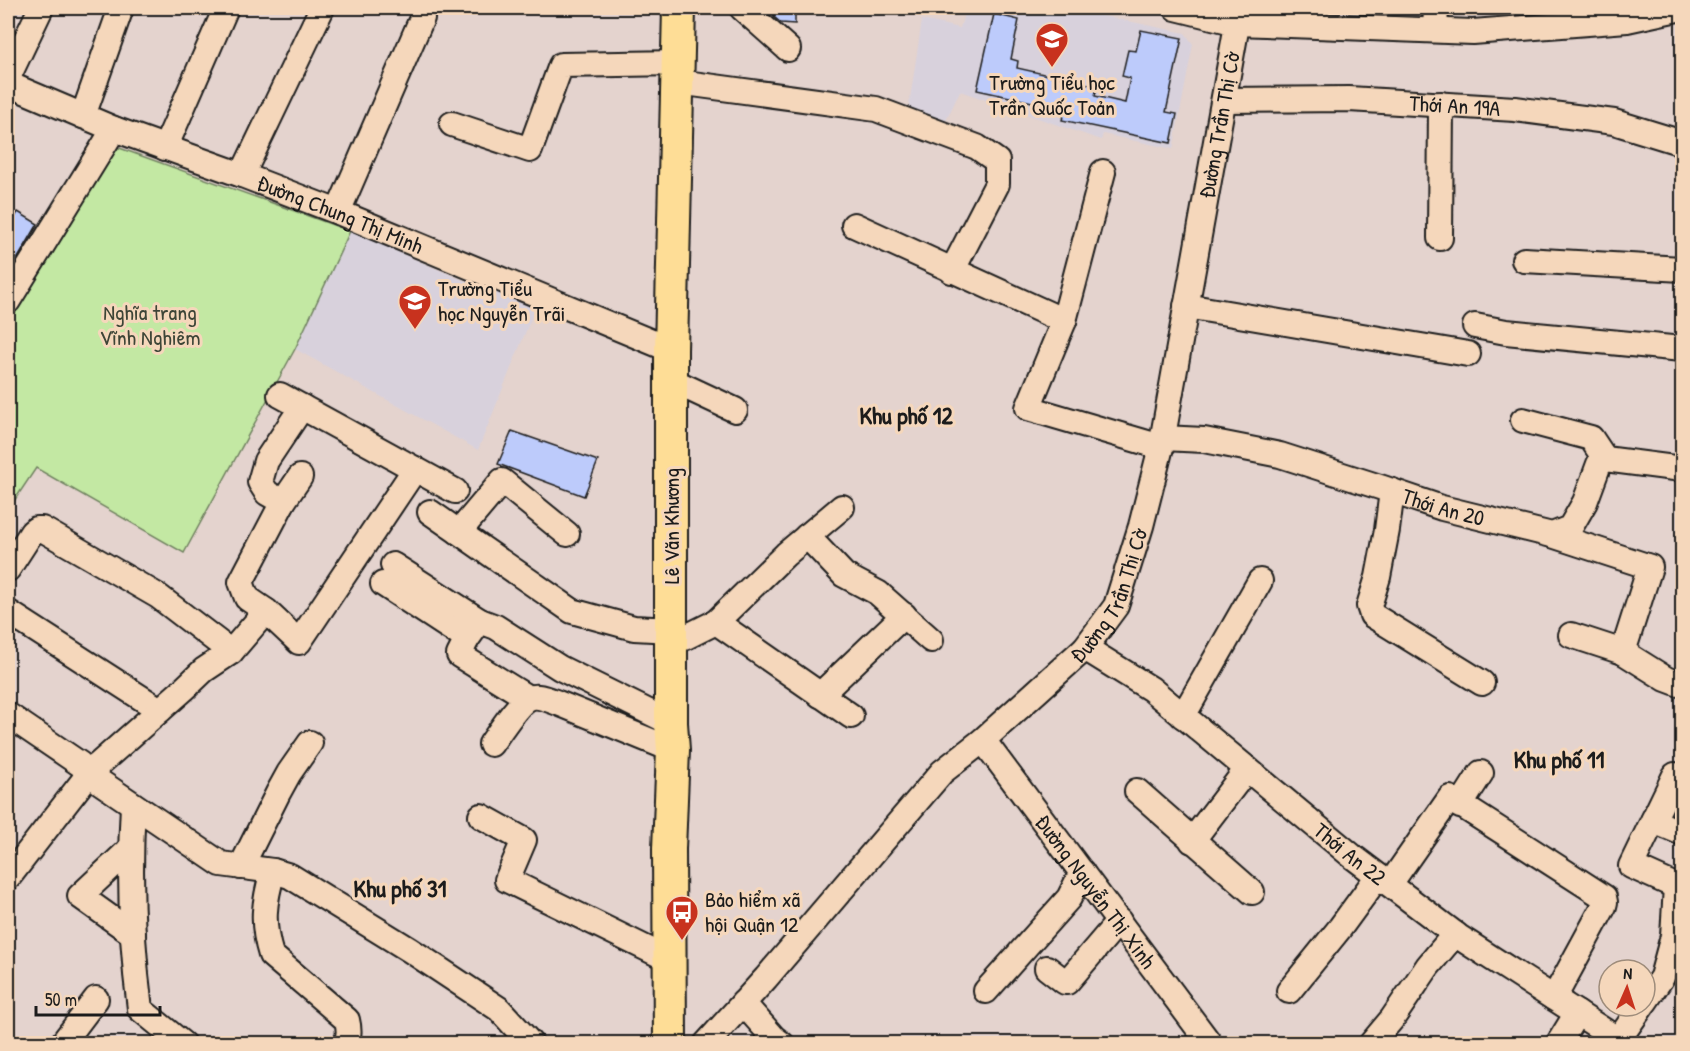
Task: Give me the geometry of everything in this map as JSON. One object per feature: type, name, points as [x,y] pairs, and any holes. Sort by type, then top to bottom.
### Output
[{"type":"main road","name":"Lê Văn Khương","points":[[670,1044],[671,365],[679,8]]},
{"type":"street","points":[[8,83],[11,70],[41,8]]},
{"type":"street","points":[[83,116],[122,8]]},
{"type":"street","points":[[165,148],[226,8]]},
{"type":"street","points":[[242,175],[322,8]]},
{"type":"street","points":[[741,8],[788,49]]},
{"type":"street","points":[[1176,8],[1239,15],[1436,19],[1473,32],[1526,17],[1626,14],[1683,8]]},
{"type":"street","name":"Đường Trần Thị Cờ","points":[[706,1044],[942,772],[983,740],[1085,648],[1116,606],[1142,526],[1162,443],[1239,15]]},
{"type":"street","points":[[338,212],[422,18]]},
{"type":"street","points":[[452,124],[530,150],[561,64],[678,72],[876,110],[977,147],[997,161],[997,184],[952,271]]},
{"type":"street","name":"Đường Chung Thị Minh","points":[[8,83],[114,129],[338,212],[671,365],[735,410]]},
{"type":"street","name":"Thới An 19A","points":[[1224,100],[1349,99],[1515,109],[1614,122],[1683,142]]},
{"type":"street","points":[[1440,238],[1441,104]]},
{"type":"street","points":[[8,301],[114,129]]},
{"type":"street","points":[[854,225],[1064,321],[1103,172]]},
{"type":"street","points":[[1524,260],[1683,269]]},
{"type":"street","points":[[1186,306],[1468,354]]},
{"type":"street","name":"Thới An 20","points":[[1064,321],[1028,408],[1162,443],[1204,440],[1280,455],[1442,508],[1552,535],[1650,567],[1623,652]]},
{"type":"street","points":[[1475,326],[1506,332],[1683,348]]},
{"type":"street","points":[[280,395],[455,491]]},
{"type":"street","points":[[283,502],[267,493],[260,482],[266,461],[302,407]]},
{"type":"street","points":[[1524,420],[1591,438],[1605,459]]},
{"type":"street","points":[[1552,535],[1570,528],[1586,502],[1599,464],[1605,459],[1683,469]]},
{"type":"street","points":[[300,477],[283,502],[241,582],[247,598],[266,611],[299,642],[415,469]]},
{"type":"street","points":[[459,532],[502,481],[567,534]]},
{"type":"street","points":[[1392,491],[1387,530],[1369,606],[1372,615],[1482,683]]},
{"type":"street","points":[[430,512],[572,611],[634,628],[684,638],[716,622],[786,554],[842,507]]},
{"type":"street","points":[[8,569],[32,532],[36,529],[42,530],[158,596],[231,652]]},
{"type":"street","points":[[807,536],[844,575],[878,593],[931,640]]},
{"type":"street","points":[[368,539],[390,569],[474,630],[496,627],[672,737]]},
{"type":"street","points":[[1183,716],[1260,581]]},
{"type":"street","points":[[8,878],[89,774],[204,670],[231,652],[266,611]]},
{"type":"street","points":[[8,612],[160,710]]},
{"type":"street","points":[[820,695],[904,615]]},
{"type":"street","points":[[716,622],[851,716]]},
{"type":"street","points":[[474,630],[459,655],[528,698],[542,697],[672,737]]},
{"type":"street","points":[[1571,635],[1623,652],[1666,679],[1683,685]]},
{"type":"street","name":"Thới An 22","points":[[1085,648],[1151,689],[1352,856],[1455,934],[1622,1041]]},
{"type":"street","points":[[491,744],[528,698]]},
{"type":"street","points":[[8,715],[80,764],[100,782],[221,864],[273,871],[290,876],[410,950],[499,1009],[531,1044]]},
{"type":"street","name":"Đường Nguyễn Thị Xinh","points":[[983,740],[1210,1044]]},
{"type":"street","points":[[241,867],[289,773],[310,743]]},
{"type":"street","points":[[1192,841],[1247,769]]},
{"type":"street","points":[[1460,806],[1481,774]]},
{"type":"street","points":[[1657,984],[1662,977],[1673,936],[1679,888],[1631,866],[1675,775],[1683,777]]},
{"type":"street","points":[[1137,791],[1252,892]]},
{"type":"street","points":[[1289,991],[1340,928],[1384,880],[1450,798],[1604,897],[1604,906],[1554,998]]},
{"type":"street","points":[[133,805],[130,849],[134,959],[140,1008],[183,1044]]},
{"type":"street","points":[[481,816],[524,840],[507,879],[670,960]]},
{"type":"street","points":[[1653,821],[1683,833]]},
{"type":"street","points":[[130,849],[80,896],[133,934]]},
{"type":"street","points":[[273,871],[265,900],[264,923],[271,955],[347,1020],[349,1028],[345,1044]]},
{"type":"street","points":[[986,991],[1069,898],[1082,872]]},
{"type":"street","points":[[1047,968],[1067,982],[1119,921]]},
{"type":"street","points":[[1371,1044],[1392,1019],[1428,966],[1455,934]]},
{"type":"street","points":[[62,1044],[96,999]]},
{"type":"street","points":[[743,1003],[782,1044]]},
{"type":"street","points":[[1558,1044],[1577,1013]]},
{"type":"street","points":[[1622,1041],[1635,1018]]},
{"type":"shaded area","name":"Trường Tiểu học Trần Quốc Toản","points":[[966,8],[1066,8],[1185,33],[1193,44],[1173,149],[1103,134],[1101,140],[960,91],[943,127],[908,112],[922,20],[960,28]]},
{"type":"shaded area","name":"Trường Tiểu học Nguyễn Trãi","points":[[350,231],[467,282],[481,280],[539,305],[534,311],[478,450],[295,349]]},
{"type":"green space","name":"Nghĩa trang Vĩnh Nghiêm","points":[[100,141],[350,231],[295,349],[184,553],[36,468],[8,510],[8,290]]},
{"type":"building","points":[[774,8],[795,8],[795,24],[781,23],[774,17]]},
{"type":"building","points":[[994,14],[1019,20],[1011,59],[1018,61],[1017,68],[1097,86],[1095,96],[1125,103],[1130,78],[1122,76],[1128,50],[1136,51],[1141,30],[1182,38],[1166,112],[1177,114],[1171,143],[1062,120],[1065,109],[977,90]]},
{"type":"building","points":[[18,212],[38,224],[8,275],[8,230]]},
{"type":"building","points":[[512,431],[598,461],[584,496],[498,464]]},
{"type":"place","name":"Trường Tiểu học Trần Quốc Toản","points":[[1052,68]]},
{"type":"place","name":"Trường Tiểu học Nguyễn Trãi","points":[[415,330]]},
{"type":"place","name":"Bảo hiểm xã hội Quận 12","points":[[682,941]]},
{"type":"district","name":"Khu phố 12","points":[[906,415]]},
{"type":"district","name":"Khu phố 11","points":[[1559,759]]},
{"type":"district","name":"Khu phố 31","points":[[400,888]]}]
